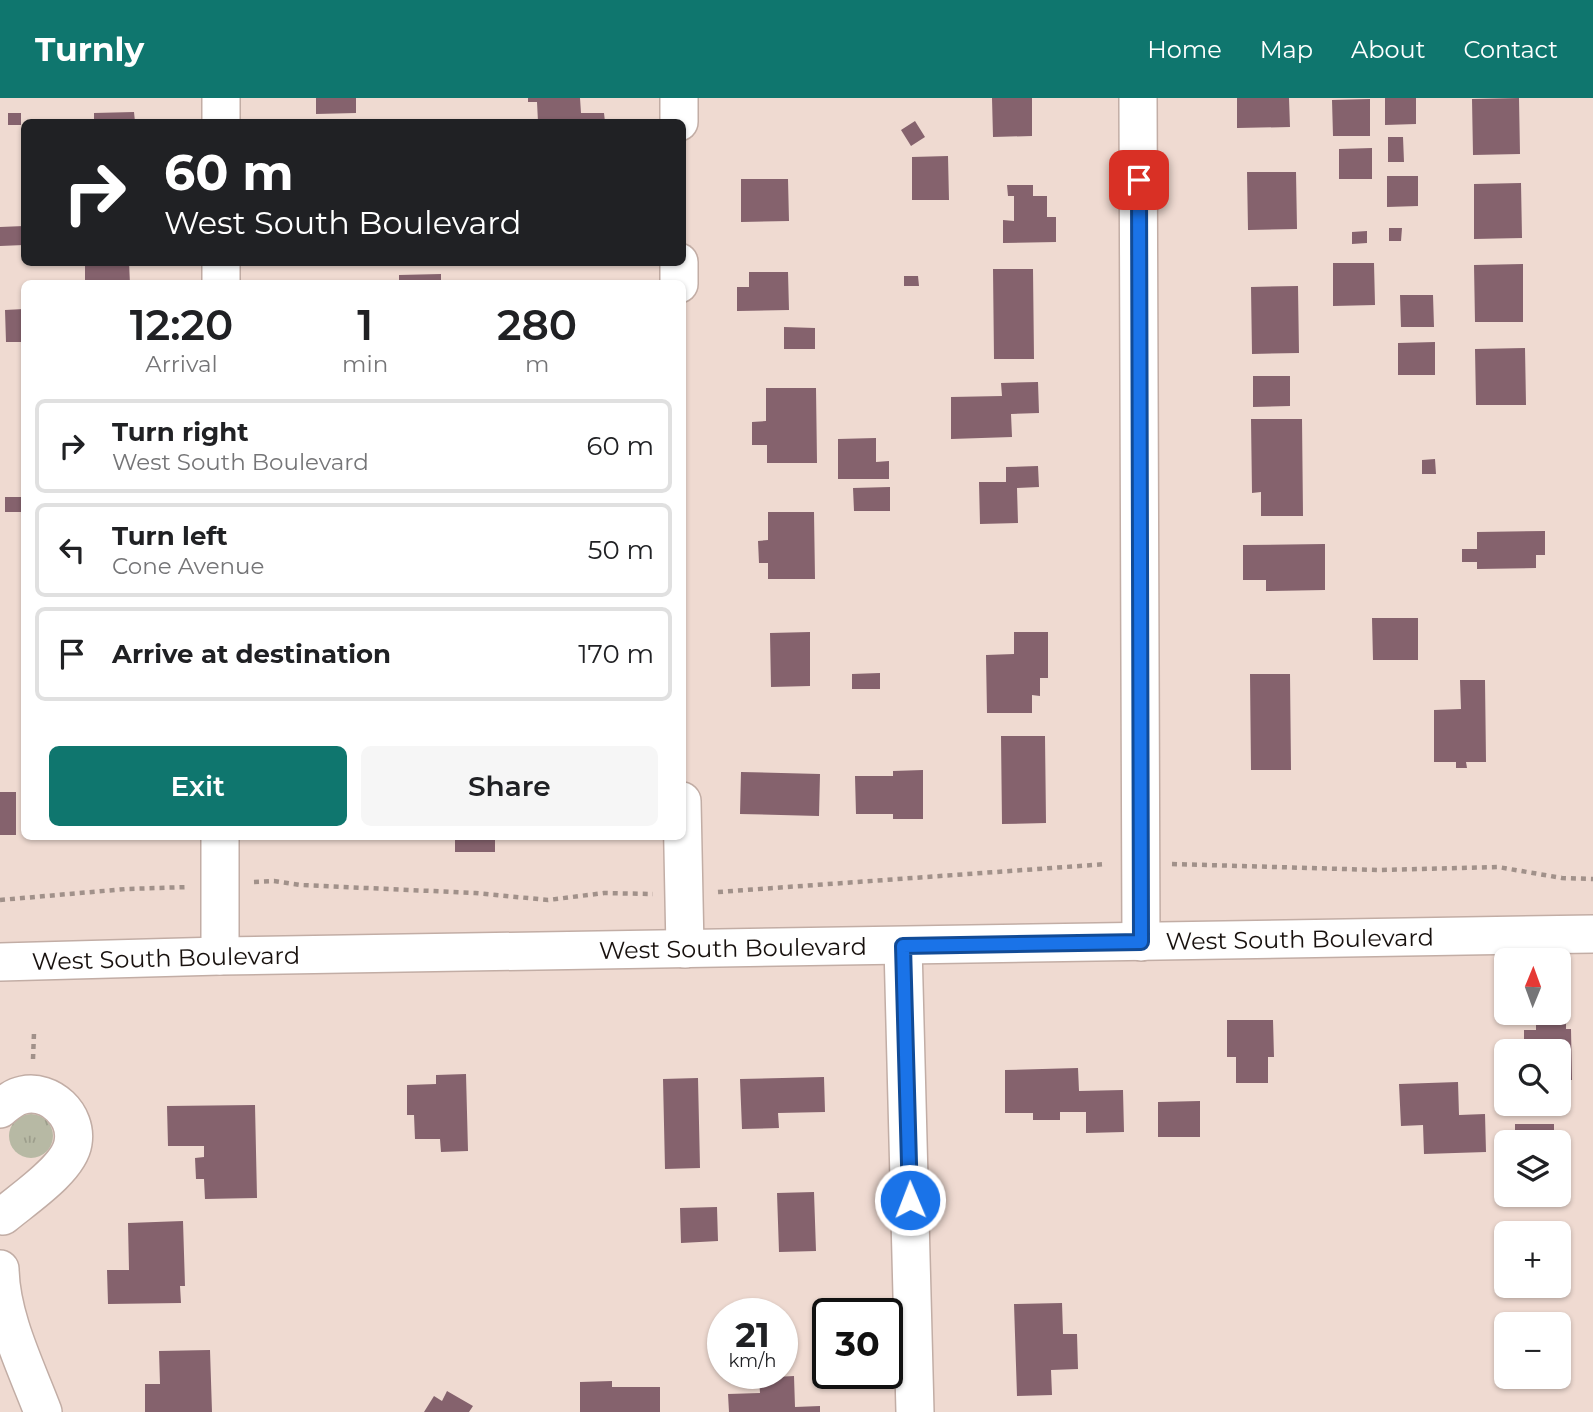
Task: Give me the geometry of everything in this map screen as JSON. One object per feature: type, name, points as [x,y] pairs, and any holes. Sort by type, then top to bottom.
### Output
[{"type":"street","points":[[221,98],[221,119]]},
{"type":"street","points":[[679,98],[679,119]]},
{"type":"street","points":[[1138,98],[1141,942]]},
{"type":"street","points":[[220,840],[220,956]]},
{"type":"street","points":[[683,840],[685,949]]},
{"type":"street","name":"West South Boulevard","points":[[0,962],[220,956],[1593,934]]},
{"type":"street","points":[[903,946],[915,1412]]},
{"type":"street","points":[[0,1109],[12,1098],[25,1094],[38,1095],[53,1100],[64,1109],[73,1130],[73,1144],[66,1160],[1,1222]]},
{"type":"street","points":[[0,1269],[0,1283],[8,1315],[43,1412]]},
{"type":"path","points":[[711,892],[1117,863]]},
{"type":"path","points":[[1163,863],[1378,870],[1498,867],[1562,878],[1593,879]]},
{"type":"path","points":[[251,882],[274,881],[301,885],[475,893],[548,900],[604,893],[646,895]]},
{"type":"path","points":[[0,900],[194,886]]},
{"type":"path","points":[[33,1059],[34,1033]]},
{"type":"green space","points":[[31,1114],[40,1115],[47,1120],[52,1127],[52,1145],[47,1152],[40,1157],[31,1158],[22,1157],[15,1152],[10,1145],[9,1136],[10,1127],[15,1120],[22,1115]]},
{"type":"building","points":[[316,98],[356,98],[356,113],[316,114]]},
{"type":"building","points":[[528,98],[580,98],[581,113],[604,113],[605,119],[538,119],[537,102],[528,102]]},
{"type":"building","points":[[992,98],[1032,98],[1032,136],[993,137]]},
{"type":"building","points":[[1237,98],[1289,98],[1290,127],[1237,128]]},
{"type":"building","points":[[1385,98],[1416,98],[1416,124],[1385,125]]},
{"type":"building","points":[[1519,98],[1520,154],[1473,155],[1472,99]]},
{"type":"building","points":[[1370,99],[1370,136],[1333,136],[1332,100]]},
{"type":"building","points":[[134,112],[135,119],[94,119],[94,113]]},
{"type":"building","points":[[8,113],[21,113],[21,125],[8,125]]},
{"type":"building","points":[[915,121],[925,137],[911,146],[901,130]]},
{"type":"building","points":[[1388,137],[1403,137],[1404,162],[1388,162]]},
{"type":"building","points":[[1372,148],[1372,179],[1339,179],[1339,149]]},
{"type":"building","points":[[948,156],[949,200],[912,200],[912,157]]},
{"type":"building","points":[[1247,172],[1296,172],[1297,229],[1248,230]]},
{"type":"building","points":[[1387,176],[1418,176],[1418,206],[1387,207]]},
{"type":"building","points":[[741,179],[788,179],[789,221],[741,222]]},
{"type":"building","points":[[1521,183],[1522,238],[1474,239],[1474,184]]},
{"type":"building","points":[[1007,185],[1033,185],[1033,196],[1047,196],[1047,217],[1056,217],[1056,242],[1003,243],[1003,220],[1014,221],[1014,196],[1008,196]]},
{"type":"building","points":[[21,226],[21,245],[0,246],[0,227]]},
{"type":"building","points":[[1389,228],[1402,228],[1401,241],[1389,241]]},
{"type":"building","points":[[1367,231],[1367,243],[1352,244],[1352,232]]},
{"type":"building","points":[[1333,263],[1374,263],[1375,305],[1333,306]]},
{"type":"building","points":[[1523,264],[1523,322],[1475,322],[1474,265]]},
{"type":"building","points":[[85,266],[129,266],[130,280],[85,280]]},
{"type":"building","points":[[993,269],[1033,269],[1034,359],[994,359]]},
{"type":"building","points":[[749,272],[788,272],[789,310],[737,311],[737,287],[749,287]]},
{"type":"building","points":[[441,274],[441,280],[399,280],[399,275]]},
{"type":"building","points":[[904,276],[918,276],[919,286],[904,286]]},
{"type":"building","points":[[1298,286],[1299,353],[1252,354],[1251,287]]},
{"type":"building","points":[[1400,295],[1433,295],[1434,327],[1401,327]]},
{"type":"building","points":[[21,309],[21,342],[6,342],[5,310]]},
{"type":"building","points":[[784,327],[815,328],[815,349],[784,349]]},
{"type":"building","points":[[1435,342],[1435,375],[1398,375],[1398,343]]},
{"type":"building","points":[[1525,348],[1526,405],[1476,405],[1475,349]]},
{"type":"building","points":[[1253,376],[1290,376],[1290,406],[1253,407]]},
{"type":"building","points":[[1038,382],[1039,413],[1011,414],[1012,437],[951,439],[951,397],[1002,396],[1001,383]]},
{"type":"building","points":[[766,388],[816,388],[817,463],[767,463],[767,445],[752,445],[752,422],[766,421]]},
{"type":"building","points":[[1251,419],[1302,419],[1303,516],[1261,516],[1261,492],[1252,493]]},
{"type":"building","points":[[876,438],[876,462],[889,461],[889,479],[838,479],[838,439]]},
{"type":"building","points":[[1435,459],[1436,474],[1422,474],[1422,460]]},
{"type":"building","points":[[1038,466],[1039,487],[1017,488],[1018,523],[980,524],[979,482],[1006,482],[1006,467]]},
{"type":"building","points":[[890,487],[890,511],[854,511],[853,488]]},
{"type":"building","points":[[5,497],[21,497],[21,512],[5,512]]},
{"type":"building","points":[[768,512],[814,512],[815,579],[768,579],[768,563],[759,563],[758,541],[768,540]]},
{"type":"building","points":[[1545,531],[1545,555],[1536,555],[1536,568],[1477,569],[1477,562],[1462,562],[1462,549],[1477,549],[1477,532]]},
{"type":"building","points":[[1325,544],[1325,590],[1266,591],[1266,580],[1243,580],[1243,545]]},
{"type":"building","points":[[1372,618],[1418,618],[1418,660],[1373,660]]},
{"type":"building","points":[[810,632],[810,686],[771,687],[770,633]]},
{"type":"building","points":[[1014,632],[1048,632],[1048,678],[1040,678],[1040,696],[1032,695],[1032,713],[987,713],[986,655],[1014,654]]},
{"type":"building","points":[[880,673],[880,689],[852,689],[852,674]]},
{"type":"building","points":[[1250,674],[1290,674],[1291,770],[1251,770]]},
{"type":"building","points":[[1460,680],[1485,680],[1486,762],[1466,762],[1467,768],[1456,768],[1456,762],[1434,762],[1434,710],[1461,709]]},
{"type":"building","points":[[1001,736],[1045,736],[1046,823],[1002,824]]},
{"type":"building","points":[[923,770],[923,819],[893,819],[893,814],[856,814],[855,776],[893,776],[893,771]]},
{"type":"building","points":[[741,772],[820,774],[819,816],[740,814]]},
{"type":"building","points":[[0,792],[16,792],[16,835],[0,835]]},
{"type":"building","points":[[455,840],[495,840],[495,852],[455,852]]},
{"type":"building","points":[[1227,1020],[1273,1020],[1274,1057],[1268,1057],[1268,1083],[1236,1083],[1236,1057],[1227,1057]]},
{"type":"building","points":[[1536,1026],[1566,1026],[1566,1029],[1571,1029],[1572,1080],[1571,1039],[1524,1039],[1524,1030],[1536,1030]]},
{"type":"building","points":[[1078,1068],[1079,1091],[1123,1090],[1124,1132],[1086,1133],[1086,1112],[1060,1112],[1060,1120],[1033,1120],[1033,1113],[1005,1113],[1005,1070]]},
{"type":"building","points":[[466,1074],[468,1151],[441,1152],[440,1139],[415,1139],[414,1115],[407,1115],[407,1085],[436,1084],[436,1075]]},
{"type":"building","points":[[824,1077],[825,1112],[778,1113],[779,1128],[742,1129],[740,1079]]},
{"type":"building","points":[[698,1078],[700,1168],[665,1169],[663,1079]]},
{"type":"building","points":[[1458,1082],[1459,1115],[1485,1114],[1486,1152],[1424,1154],[1423,1125],[1401,1126],[1399,1084]]},
{"type":"building","points":[[1200,1101],[1200,1137],[1158,1137],[1158,1102]]},
{"type":"building","points":[[255,1105],[257,1198],[205,1199],[204,1179],[196,1179],[195,1158],[204,1157],[204,1146],[168,1146],[167,1106]]},
{"type":"building","points":[[1515,1124],[1554,1124],[1554,1130],[1515,1130]]},
{"type":"building","points":[[814,1192],[816,1251],[779,1252],[777,1193]]},
{"type":"building","points":[[717,1207],[718,1241],[681,1243],[680,1208]]},
{"type":"building","points":[[183,1221],[185,1286],[180,1286],[181,1303],[108,1304],[107,1270],[129,1270],[128,1223]]},
{"type":"building","points":[[1062,1303],[1063,1334],[1077,1334],[1078,1369],[1051,1370],[1052,1395],[1017,1396],[1014,1304]]},
{"type":"building","points":[[210,1350],[212,1412],[145,1412],[145,1384],[160,1384],[159,1351]]},
{"type":"building","points":[[612,1381],[612,1387],[660,1387],[660,1412],[580,1412],[580,1382]]},
{"type":"building","points":[[760,1389],[794,1389],[795,1407],[820,1406],[820,1412],[729,1412],[728,1394],[760,1393]]},
{"type":"building","points":[[447,1391],[473,1406],[469,1412],[424,1412],[434,1396],[442,1401]]},
{"type":"route","points":[[910,1200],[903,946],[1141,942],[1139,180]]}]
